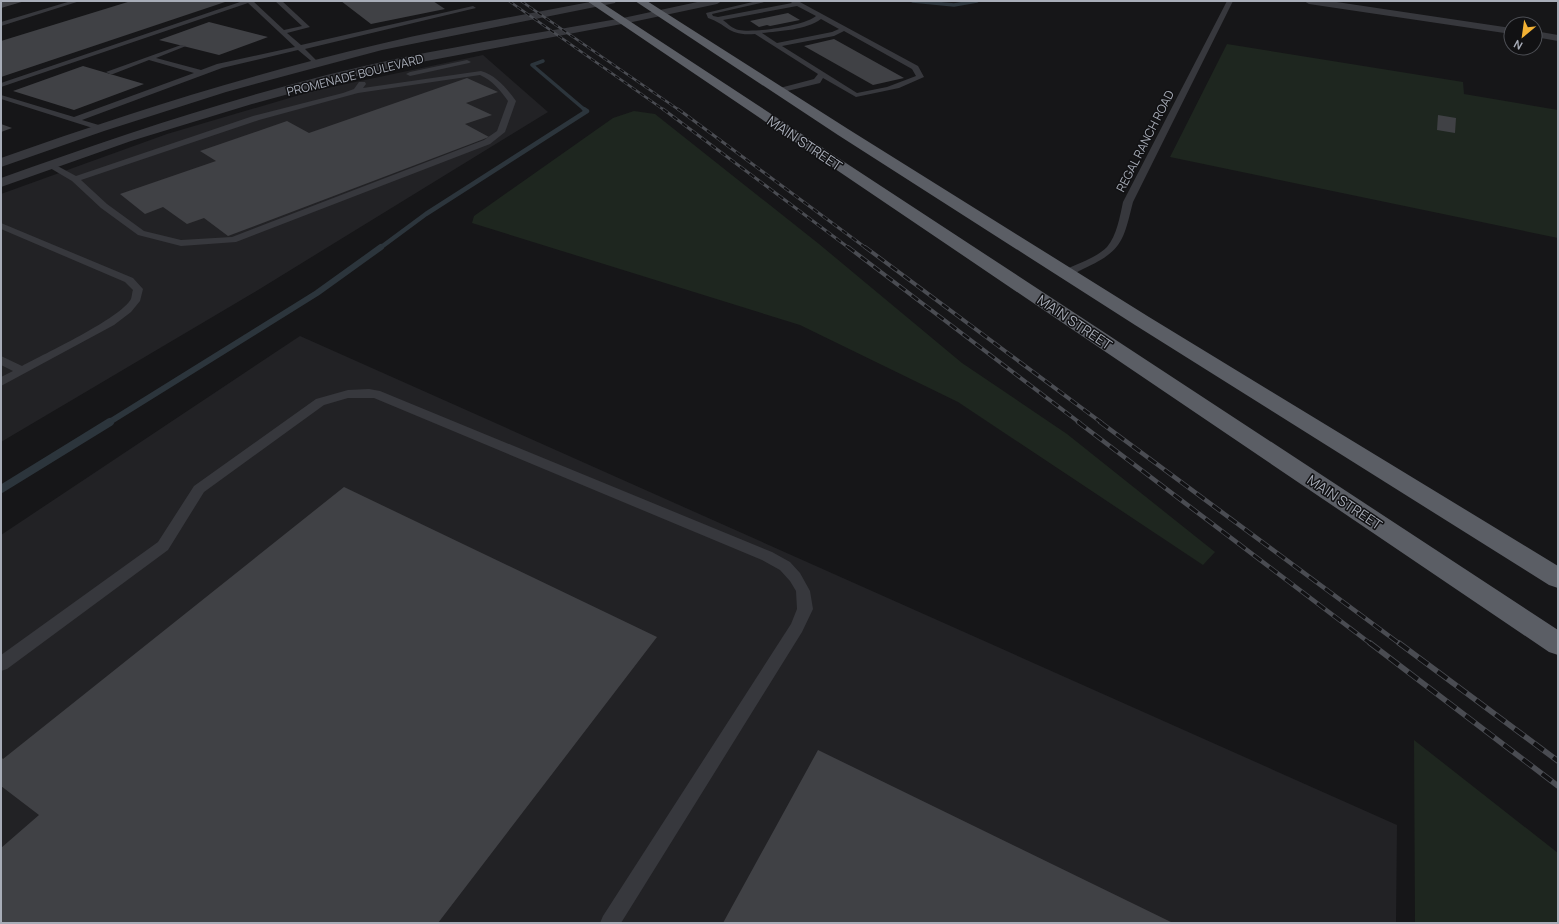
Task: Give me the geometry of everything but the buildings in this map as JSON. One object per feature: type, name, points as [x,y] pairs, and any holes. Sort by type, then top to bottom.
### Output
[{"type":"highway","name":"MAIN STREET","points":[[640,1],[1066,273],[1558,578]]},
{"type":"highway","name":"MAIN STREET","points":[[594,2],[1558,644]]},
{"type":"street","name":"PROMENADE BOULEVARD","points":[[1,163],[99,128],[222,89],[381,47],[594,2],[610,1]]},
{"type":"street","name":"PROMENADE BOULEVARD","points":[[1,183],[134,136],[333,78],[400,62],[565,30],[623,21],[717,1]]},
{"type":"street","points":[[1309,1],[1503,30]]},
{"type":"street","points":[[1543,35],[1558,38]]},
{"type":"street","points":[[316,64],[333,78]]},
{"type":"lane","points":[[1,24],[77,1]]},
{"type":"lane","points":[[1,85],[249,1],[316,64]]},
{"type":"lane","points":[[278,1],[308,27],[282,32]]},
{"type":"lane","points":[[74,120],[199,72],[298,47],[473,8],[461,1]]},
{"type":"lane","points":[[766,1],[708,13],[710,17],[719,19],[736,31],[757,33],[812,22],[820,16]]},
{"type":"lane","name":"REGAL RANCH ROAD","points":[[1066,273],[1089,262],[1112,248],[1121,228],[1128,202],[1230,1]]},
{"type":"lane","points":[[719,19],[795,2],[915,68],[920,77],[904,85],[887,90],[856,95],[757,33]]},
{"type":"lane","points":[[776,45],[834,34],[843,29]]},
{"type":"lane","points":[[110,72],[183,46]]},
{"type":"lane","points":[[148,58],[199,72]]},
{"type":"lane","points":[[351,74],[356,80],[368,82],[467,62]]},
{"type":"lane","points":[[49,165],[75,179],[104,206],[141,233],[181,243],[233,240],[486,142],[501,132],[512,101],[503,89],[488,76],[481,73],[357,91],[256,118],[75,179]]},
{"type":"lane","points":[[779,91],[817,81],[822,74]]},
{"type":"lane","points":[[357,91],[363,82]]},
{"type":"lane","points":[[1,97],[99,128]]},
{"type":"lane","points":[[1,226],[129,280],[138,288],[136,299],[132,305],[128,310],[110,323],[1,382]]},
{"type":"lane","points":[[1,360],[22,371]]},
{"type":"lane","points":[[1,664],[163,546],[199,489],[320,402],[343,394],[362,392],[376,394],[767,556],[785,566],[795,577],[803,591],[805,609],[798,627],[610,923]]},
{"type":"shaded area","points":[[1227,44],[1463,82],[1464,94],[1558,110],[1558,238],[1170,157]]},
{"type":"shaded area","points":[[483,55],[548,112],[253,293],[1,442],[1,194],[167,134],[313,91]]},
{"type":"shaded area","points":[[634,111],[655,114],[819,244],[962,363],[1067,434],[1215,552],[1203,565],[958,402],[800,325],[472,223],[474,216],[613,118]]},
{"type":"shaded area","points":[[300,336],[1397,825],[1396,923],[1,923],[1,535]]},
{"type":"shaded area","points":[[1414,740],[1558,853],[1558,923],[1415,923]]},
{"type":"waterway","points":[[913,1],[954,5],[977,1]]},
{"type":"waterway","points":[[543,61],[532,65],[585,110]]},
{"type":"waterway","points":[[380,248],[426,214],[587,111],[584,109]]},
{"type":"waterway","points":[[108,423],[317,293],[381,247]]},
{"type":"waterway","points":[[1,489],[110,422]]},
{"type":"railway","points":[[509,1],[664,110]]},
{"type":"railway","points":[[521,1],[679,110]]},
{"type":"railway","points":[[663,109],[849,248]]},
{"type":"railway","points":[[678,109],[866,248]]},
{"type":"railway","points":[[848,247],[1080,423]]},
{"type":"railway","points":[[865,247],[1102,423]]},
{"type":"railway","points":[[1078,422],[1371,644]]},
{"type":"railway","points":[[1100,422],[1400,644]]},
{"type":"railway","points":[[1370,643],[1558,786]]},
{"type":"railway","points":[[1399,643],[1558,761]]}]
